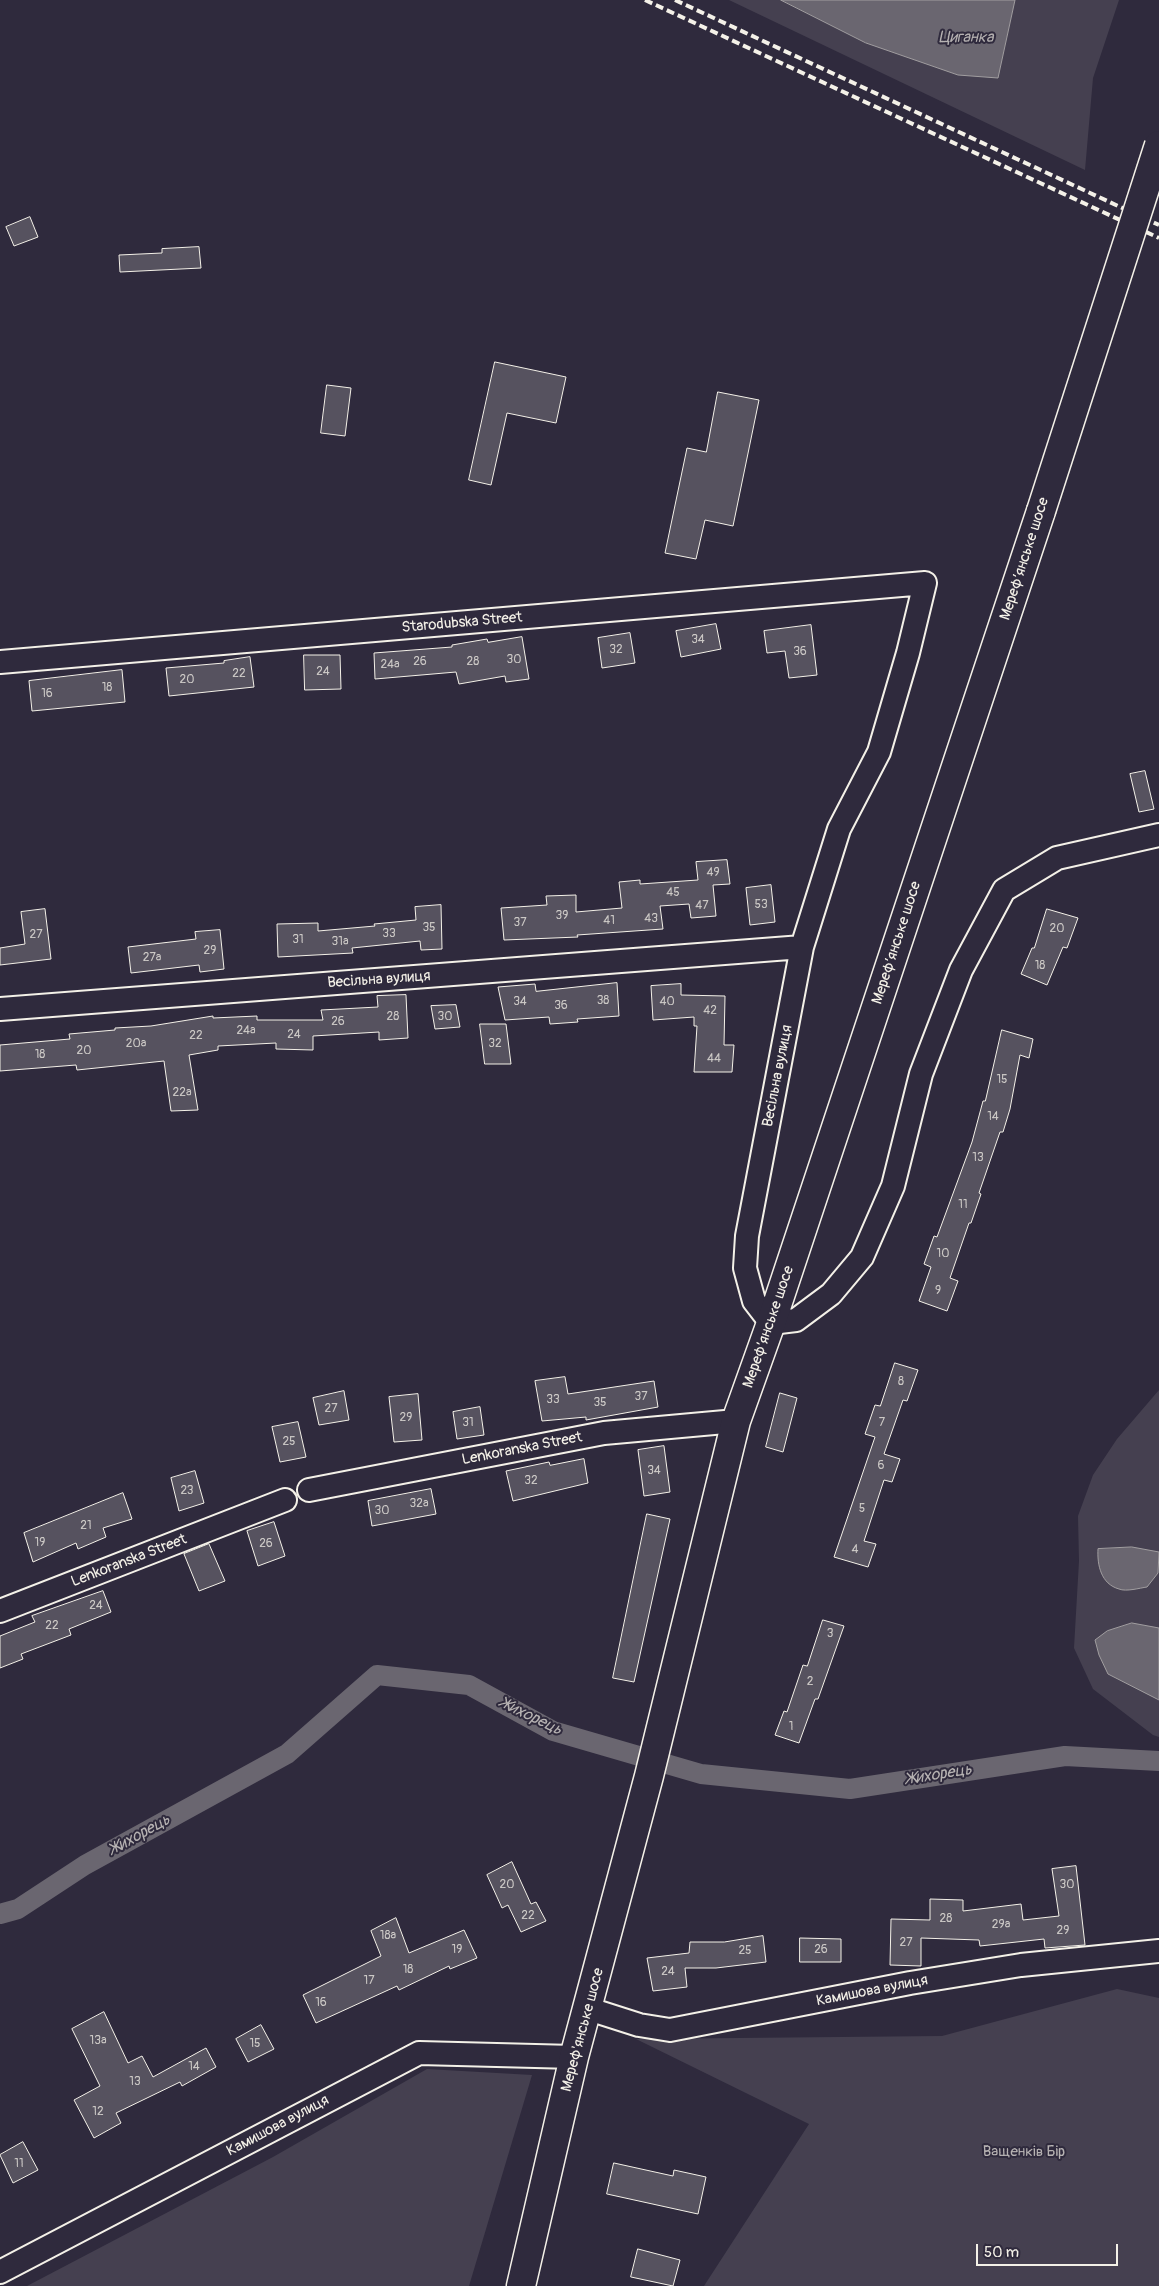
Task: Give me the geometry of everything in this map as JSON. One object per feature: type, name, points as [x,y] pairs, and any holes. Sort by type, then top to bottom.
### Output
[{"type":"highway","name":"Мереф’янське шосе","points":[[656,1747],[736,1421],[771,1323],[1041,510],[1159,145]]},
{"type":"highway","name":"Мереф'янське шосе","points":[[521,2286],[574,2057],[589,2009],[656,1747]]},
{"type":"street","name":"Starodubska Street","points":[[0,662],[925,583],[908,653],[879,752],[839,829],[802,947]]},
{"type":"street","points":[[771,1323],[796,1320],[831,1294],[862,1257],[893,1186],[921,1074],[961,970],[1004,890],[1057,858],[1159,834]]},
{"type":"street","name":"Весільна вулиця","points":[[0,1009],[802,947],[747,1236],[745,1268],[754,1301],[771,1323]]},
{"type":"street","name":"Lenkoranska Street","points":[[309,1490],[604,1433],[736,1421]]},
{"type":"street","name":"Lenkoranska Street","points":[[0,1611],[285,1500]]},
{"type":"street","name":"Камишова вулиця","points":[[589,2009],[639,2025],[670,2030],[910,1983],[1021,1965],[1159,1951]]},
{"type":"street","name":"Камишова вулиця","points":[[0,2272],[419,2052],[574,2057]]},
{"type":"green space","points":[[729,0],[781,0],[866,43],[958,75],[1000,69],[1015,0],[1119,0],[1093,78],[1085,170]]},
{"type":"green space","points":[[1159,1390],[1159,1737],[1153,1735],[1093,1689],[1074,1648],[1079,1561],[1078,1516],[1093,1475],[1117,1439]]},
{"type":"green space","name":"Ващенків Бір","points":[[1117,1989],[1159,1998],[1159,2286],[704,2286],[809,2124],[636,2039],[942,2036]]},
{"type":"green space","points":[[427,2069],[532,2075],[469,2286],[27,2286],[273,2157]]},
{"type":"water","name":"Циганка","points":[[781,0],[1015,0],[998,78],[958,75],[866,43]]},
{"type":"water","points":[[1132,1547],[1159,1552],[1158,1573],[1147,1587],[1122,1590],[1113,1587],[1101,1573],[1098,1549]]},
{"type":"water","points":[[1132,1623],[1159,1628],[1159,1700],[1108,1674],[1099,1655],[1095,1640],[1107,1631]]},
{"type":"building","points":[[30,217],[38,237],[14,246],[6,227]]},
{"type":"building","points":[[199,247],[201,268],[120,272],[119,255],[162,253],[162,249]]},
{"type":"building","points":[[495,362],[566,377],[556,423],[507,413],[491,485],[469,480]]},
{"type":"building","points":[[327,385],[351,388],[345,436],[321,433]]},
{"type":"building","points":[[718,392],[759,400],[733,526],[705,520],[696,559],[665,553],[687,448],[706,452]]},
{"type":"building","points":[[716,624],[721,649],[681,657],[676,631]]},
{"type":"building","points":[[811,625],[817,675],[789,678],[785,651],[767,653],[764,631]]},
{"type":"building","points":[[630,633],[635,663],[602,668],[598,638]]},
{"type":"building","points":[[522,637],[529,679],[506,682],[505,676],[459,684],[456,672],[375,679],[374,653],[452,647],[452,645],[487,639],[488,642]]},
{"type":"building","points":[[304,655],[340,655],[341,689],[305,690]]},
{"type":"building","points":[[250,657],[254,687],[169,696],[166,668],[224,663],[224,661]]},
{"type":"building","points":[[122,670],[125,702],[32,711],[29,681]]},
{"type":"building","points":[[1145,771],[1154,809],[1139,812],[1130,774]]},
{"type":"building","points":[[727,860],[730,884],[713,885],[716,916],[691,918],[689,904],[660,906],[663,929],[577,935],[578,937],[504,940],[501,908],[547,905],[546,896],[576,895],[576,912],[622,908],[619,882],[640,880],[640,884],[698,880],[696,862]]},
{"type":"building","points":[[771,885],[775,922],[750,925],[746,888]]},
{"type":"building","points":[[441,905],[442,949],[421,950],[420,941],[352,948],[353,953],[278,957],[277,924],[318,923],[318,931],[375,926],[374,924],[416,920],[415,907]]},
{"type":"building","points":[[45,909],[51,959],[0,965],[0,948],[25,944],[21,912]]},
{"type":"building","points":[[1047,909],[1078,918],[1067,948],[1063,947],[1047,985],[1021,974],[1032,948],[1034,948]]},
{"type":"building","points":[[220,930],[224,969],[200,972],[199,965],[131,973],[128,947],[196,939],[195,932]]},
{"type":"building","points":[[617,983],[619,1016],[577,1019],[578,1022],[550,1024],[549,1017],[505,1020],[498,987],[535,984],[536,991]]},
{"type":"building","points":[[681,984],[681,995],[725,996],[724,1045],[734,1045],[732,1072],[694,1072],[697,1026],[694,1026],[694,1017],[653,1020],[651,986]]},
{"type":"building","points":[[406,995],[408,1038],[379,1040],[379,1032],[313,1036],[313,1050],[276,1049],[276,1043],[218,1046],[218,1050],[189,1055],[198,1110],[171,1111],[164,1061],[77,1070],[76,1065],[0,1071],[0,1045],[70,1039],[69,1034],[115,1030],[115,1028],[151,1026],[213,1016],[213,1018],[257,1016],[257,1020],[323,1020],[321,1010],[378,1007],[377,996]]},
{"type":"building","points":[[456,1005],[460,1027],[435,1029],[431,1006]]},
{"type":"building","points":[[480,1024],[506,1024],[511,1064],[485,1064]]},
{"type":"building","points":[[1002,1030],[1033,1039],[1029,1058],[1020,1055],[1010,1109],[1003,1132],[1000,1132],[979,1193],[981,1194],[950,1278],[958,1281],[947,1311],[919,1301],[931,1267],[924,1264],[934,1236],[937,1237],[972,1142],[983,1101],[985,1101]]},
{"type":"building","points":[[895,1363],[918,1370],[907,1401],[903,1400],[884,1454],[900,1459],[892,1482],[884,1480],[864,1541],[876,1544],[868,1567],[834,1557],[875,1437],[865,1434],[875,1405],[880,1406]]},
{"type":"building","points":[[565,1377],[568,1394],[654,1381],[658,1407],[586,1420],[586,1417],[542,1421],[535,1381]]},
{"type":"building","points":[[344,1391],[349,1420],[319,1425],[313,1398]]},
{"type":"building","points":[[780,1393],[797,1398],[783,1452],[766,1447]]},
{"type":"building","points":[[418,1394],[422,1440],[394,1442],[389,1397]]},
{"type":"building","points":[[480,1407],[484,1435],[457,1439],[453,1412]]},
{"type":"building","points":[[298,1422],[306,1457],[280,1462],[272,1427]]},
{"type":"building","points":[[664,1446],[670,1492],[644,1496],[638,1450]]},
{"type":"building","points":[[584,1459],[588,1483],[513,1501],[506,1471],[549,1462],[550,1465]]},
{"type":"building","points":[[195,1471],[204,1503],[179,1511],[171,1478]]},
{"type":"building","points":[[431,1489],[436,1514],[372,1526],[368,1501]]},
{"type":"building","points":[[123,1493],[132,1519],[103,1528],[106,1537],[78,1549],[76,1543],[33,1562],[24,1533]]},
{"type":"building","points":[[647,1514],[670,1519],[634,1682],[613,1678]]},
{"type":"building","points":[[274,1522],[285,1556],[258,1566],[247,1531]]},
{"type":"building","points":[[209,1544],[225,1581],[199,1591],[184,1554]]},
{"type":"building","points":[[103,1591],[111,1612],[69,1629],[71,1635],[21,1654],[23,1659],[0,1668],[0,1636],[35,1622],[32,1616]]},
{"type":"building","points":[[823,1620],[844,1626],[818,1699],[815,1699],[799,1743],[775,1735],[784,1711],[787,1712],[803,1665],[807,1666]]},
{"type":"building","points":[[512,1862],[531,1904],[536,1902],[546,1921],[521,1932],[508,1905],[502,1908],[487,1875]]},
{"type":"building","points":[[1076,1866],[1085,1945],[1045,1948],[1044,1939],[980,1946],[979,1940],[921,1938],[921,1966],[890,1965],[891,1919],[930,1920],[930,1899],[963,1900],[963,1911],[1021,1904],[1023,1920],[1059,1916],[1052,1869]]},
{"type":"building","points":[[396,1918],[409,1953],[464,1930],[477,1958],[450,1969],[449,1966],[399,1990],[397,1986],[316,2023],[303,1995],[381,1956],[371,1931]]},
{"type":"building","points":[[763,1936],[766,1962],[716,1968],[685,1968],[687,1987],[653,1991],[647,1958],[689,1953],[690,1942],[724,1942]]},
{"type":"building","points":[[800,1938],[841,1939],[841,1962],[800,1962]]},
{"type":"building","points":[[104,2012],[128,2063],[142,2056],[153,2077],[206,2048],[216,2067],[182,2086],[180,2082],[116,2113],[121,2123],[94,2138],[74,2100],[100,2086],[72,2029]]},
{"type":"building","points":[[261,2025],[274,2049],[248,2062],[236,2039]]},
{"type":"building","points":[[23,2142],[38,2170],[13,2183],[0,2155]]},
{"type":"building","points":[[614,2163],[673,2176],[674,2170],[706,2177],[698,2214],[607,2194]]},
{"type":"building","points":[[638,2249],[680,2260],[673,2286],[631,2277]]},
{"type":"waterway","name":"Жихорець","points":[[0,1914],[18,1909],[85,1865],[287,1754],[377,1675],[469,1685],[553,1731],[701,1774],[850,1789],[1065,1756],[1159,1761]]},
{"type":"railway","points":[[645,0],[1159,238]]},
{"type":"railway","points":[[675,0],[1159,225]]}]
